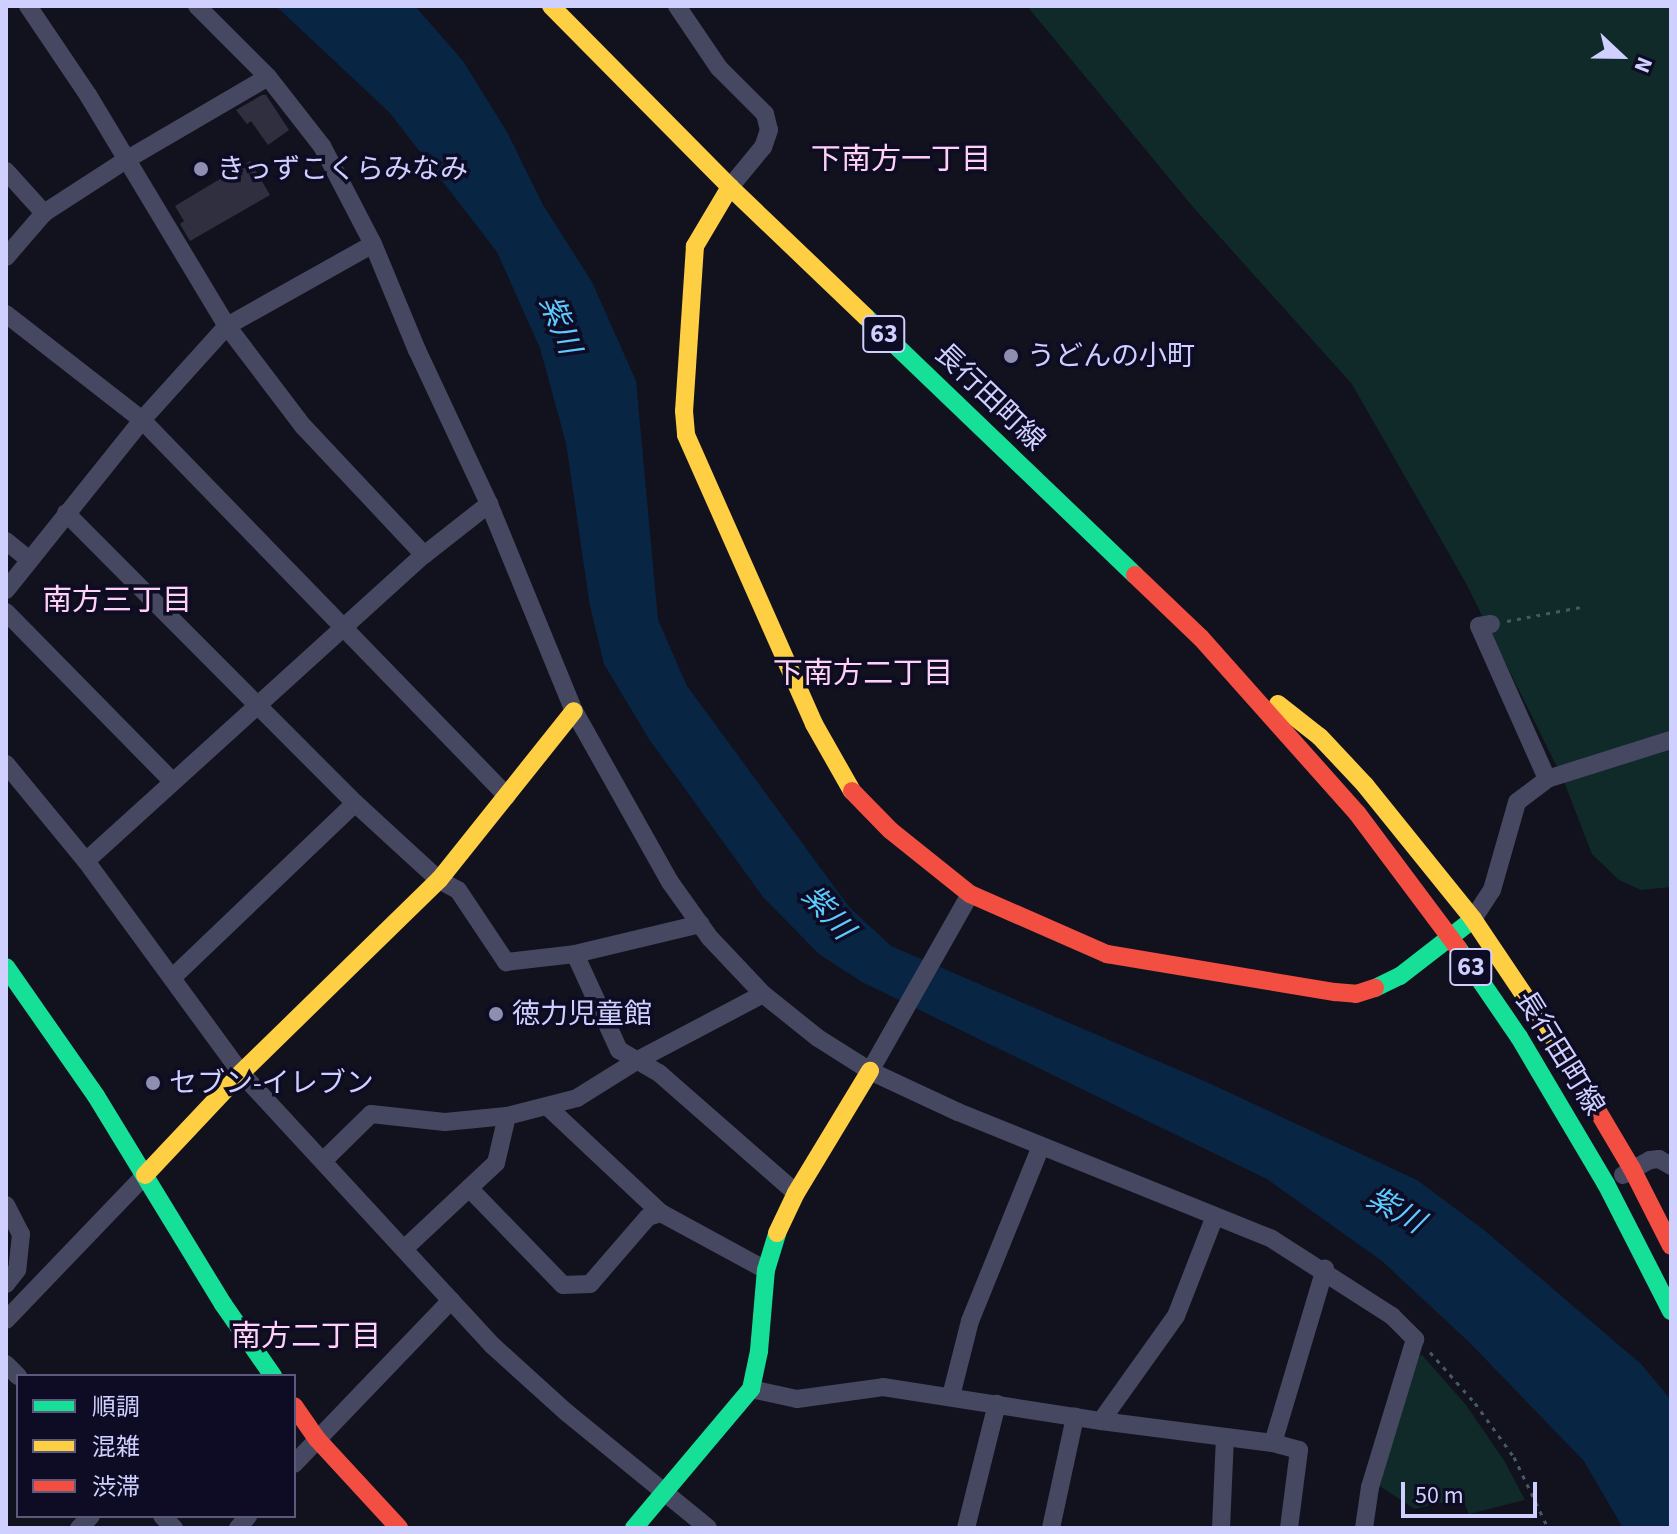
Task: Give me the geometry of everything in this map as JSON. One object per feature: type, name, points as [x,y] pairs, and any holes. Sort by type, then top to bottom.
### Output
[{"type":"street","points":[[28,6],[227,326],[303,426],[424,555]]},
{"type":"street","points":[[197,6],[268,77],[322,146],[373,244],[489,504],[574,711],[670,882],[700,924],[763,994],[818,1038],[870,1071],[1041,1146],[1272,1239],[1325,1269],[1392,1316],[1415,1339],[1370,1487],[1364,1528]]},
{"type":"street","name":"長行田町線","points":[[551,6],[730,187],[1220,659],[1357,813],[1451,938],[1519,1037],[1606,1184],[1671,1311]]},
{"type":"street","points":[[677,6],[719,68],[765,114],[769,130],[763,147],[709,217],[695,246],[684,411],[694,459],[814,724],[853,792],[890,830],[970,894],[1107,954],[1356,994],[1380,987],[1473,919],[1492,890],[1517,802],[1547,779],[1671,740]]},
{"type":"street","points":[[6,257],[44,213],[126,160],[268,77]]},
{"type":"street","points":[[6,171],[44,213]]},
{"type":"street","points":[[6,590],[142,420],[227,326],[373,244]]},
{"type":"street","points":[[6,314],[142,420],[507,796]]},
{"type":"street","points":[[86,861],[424,555],[489,504]]},
{"type":"street","points":[[66,513],[355,803],[439,880],[458,890],[506,962],[575,954],[700,924]]},
{"type":"street","points":[[6,541],[28,559]]},
{"type":"street","points":[[6,612],[173,782]]},
{"type":"street","points":[[1491,624],[1479,626],[1547,779]]},
{"type":"street","name":"長行田町線","points":[[1220,659],[1320,737],[1374,796],[1473,919],[1556,1040],[1632,1169],[1671,1246]]},
{"type":"street","points":[[6,1320],[241,1073],[439,880],[574,711]]},
{"type":"street","points":[[10,776],[86,861],[241,1073],[451,1300],[513,1364],[708,1528]]},
{"type":"street","points":[[172,978],[355,803]]},
{"type":"street","points":[[634,1528],[751,1389],[759,1351],[766,1270],[782,1218],[970,894]]},
{"type":"street","points":[[575,954],[619,1050],[659,1073],[796,1193]]},
{"type":"street","points":[[6,967],[45,1019],[223,1304],[272,1374]]},
{"type":"street","points":[[323,1161],[371,1114],[445,1122],[507,1116],[549,1108],[577,1098],[638,1060],[763,994]]},
{"type":"street","points":[[549,1108],[661,1213],[766,1270]]},
{"type":"street","points":[[404,1249],[496,1163],[507,1116]]},
{"type":"street","points":[[951,1396],[970,1321],[1041,1146]]},
{"type":"street","points":[[1606,1184],[1650,1160],[1659,1159],[1671,1166]]},
{"type":"street","points":[[469,1188],[563,1285],[590,1284],[648,1217],[661,1213]]},
{"type":"street","points":[[6,1205],[21,1234],[17,1270],[6,1284]]},
{"type":"street","points":[[1101,1421],[1176,1316],[1188,1294],[1215,1216]]},
{"type":"street","points":[[1273,1443],[1325,1269]]},
{"type":"street","points":[[296,1462],[451,1300]]},
{"type":"street","points":[[751,1389],[797,1399],[883,1387],[1101,1421],[1273,1443],[1299,1450],[1289,1528]]},
{"type":"street","points":[[966,1528],[997,1404]]},
{"type":"street","points":[[296,1409],[317,1439],[399,1528]]},
{"type":"street","points":[[1051,1528],[1075,1417]]},
{"type":"street","points":[[1221,1528],[1225,1437]]},
{"type":"path","points":[[1491,624],[1581,607]]},
{"type":"path","points":[[1415,1339],[1475,1403],[1514,1457],[1548,1528]]},
{"type":"green space","points":[[1027,6],[1671,6],[1671,887],[1641,890],[1619,880],[1592,854],[1563,779],[1467,585],[1352,384],[1193,207]]},
{"type":"green space","points":[[1422,1355],[1466,1405],[1505,1462],[1525,1500],[1469,1514],[1462,1498],[1414,1509],[1380,1486],[1416,1357]]},
{"type":"water","name":"紫川","points":[[276,6],[415,6],[463,61],[507,132],[543,205],[592,282],[636,381],[658,620],[687,686],[849,907],[891,946],[1204,1081],[1417,1180],[1484,1230],[1641,1364],[1671,1400],[1671,1528],[1623,1528],[1584,1461],[1470,1343],[1382,1261],[1267,1179],[862,982],[819,954],[763,897],[649,739],[604,664],[590,606],[566,443],[540,348],[497,252],[390,113]]},
{"type":"building","points":[[266,95],[289,130],[268,145],[251,121],[247,124],[236,110]]},
{"type":"building","points":[[250,161],[270,195],[190,241],[180,224],[184,221],[175,206]]},
{"type":"traffic: fast","points":[[866,317],[1135,575]]},
{"type":"traffic: fast","points":[[1375,988],[1400,976],[1466,925]]},
{"type":"traffic: fast","points":[[1458,948],[1519,1037],[1606,1184],[1671,1311]]},
{"type":"traffic: fast","points":[[6,967],[96,1096],[223,1304],[272,1374]]},
{"type":"traffic: fast","points":[[634,1528],[751,1389],[759,1351],[766,1270],[777,1233]]},
{"type":"traffic: slow","points":[[551,6],[730,187],[866,317]]},
{"type":"traffic: slow","points":[[730,187],[695,246],[684,411],[686,435],[814,724],[852,791]]},
{"type":"traffic: slow","points":[[1278,704],[1320,737],[1365,785],[1473,919],[1567,1059]]},
{"type":"traffic: slow","points":[[145,1175],[241,1073],[439,880],[574,711]]},
{"type":"traffic: slow","points":[[777,1233],[796,1193],[870,1071]]},
{"type":"traffic: jam","points":[[1135,575],[1201,638],[1357,813],[1458,948]]},
{"type":"traffic: jam","points":[[852,791],[890,830],[970,894],[1107,954],[1335,992],[1356,994],[1375,988]]},
{"type":"traffic: jam","points":[[1567,1059],[1632,1169],[1671,1246]]},
{"type":"traffic: jam","points":[[296,1409],[317,1439],[399,1528]]},
{"type":"place","name":"きっずこくらみなみ","points":[[201,169]]},
{"type":"place","name":"うどんの小町","points":[[1011,356]]},
{"type":"place","name":"徳力児童館","points":[[496,1014]]},
{"type":"place","name":"セブン-イレブン","points":[[153,1083]]},
{"type":"district","name":"下南方一丁目","points":[[901,160]]},
{"type":"district","name":"南方三丁目","points":[[117,601]]},
{"type":"district","name":"下南方二丁目","points":[[863,674]]},
{"type":"district","name":"南方二丁目","points":[[306,1337]]}]
